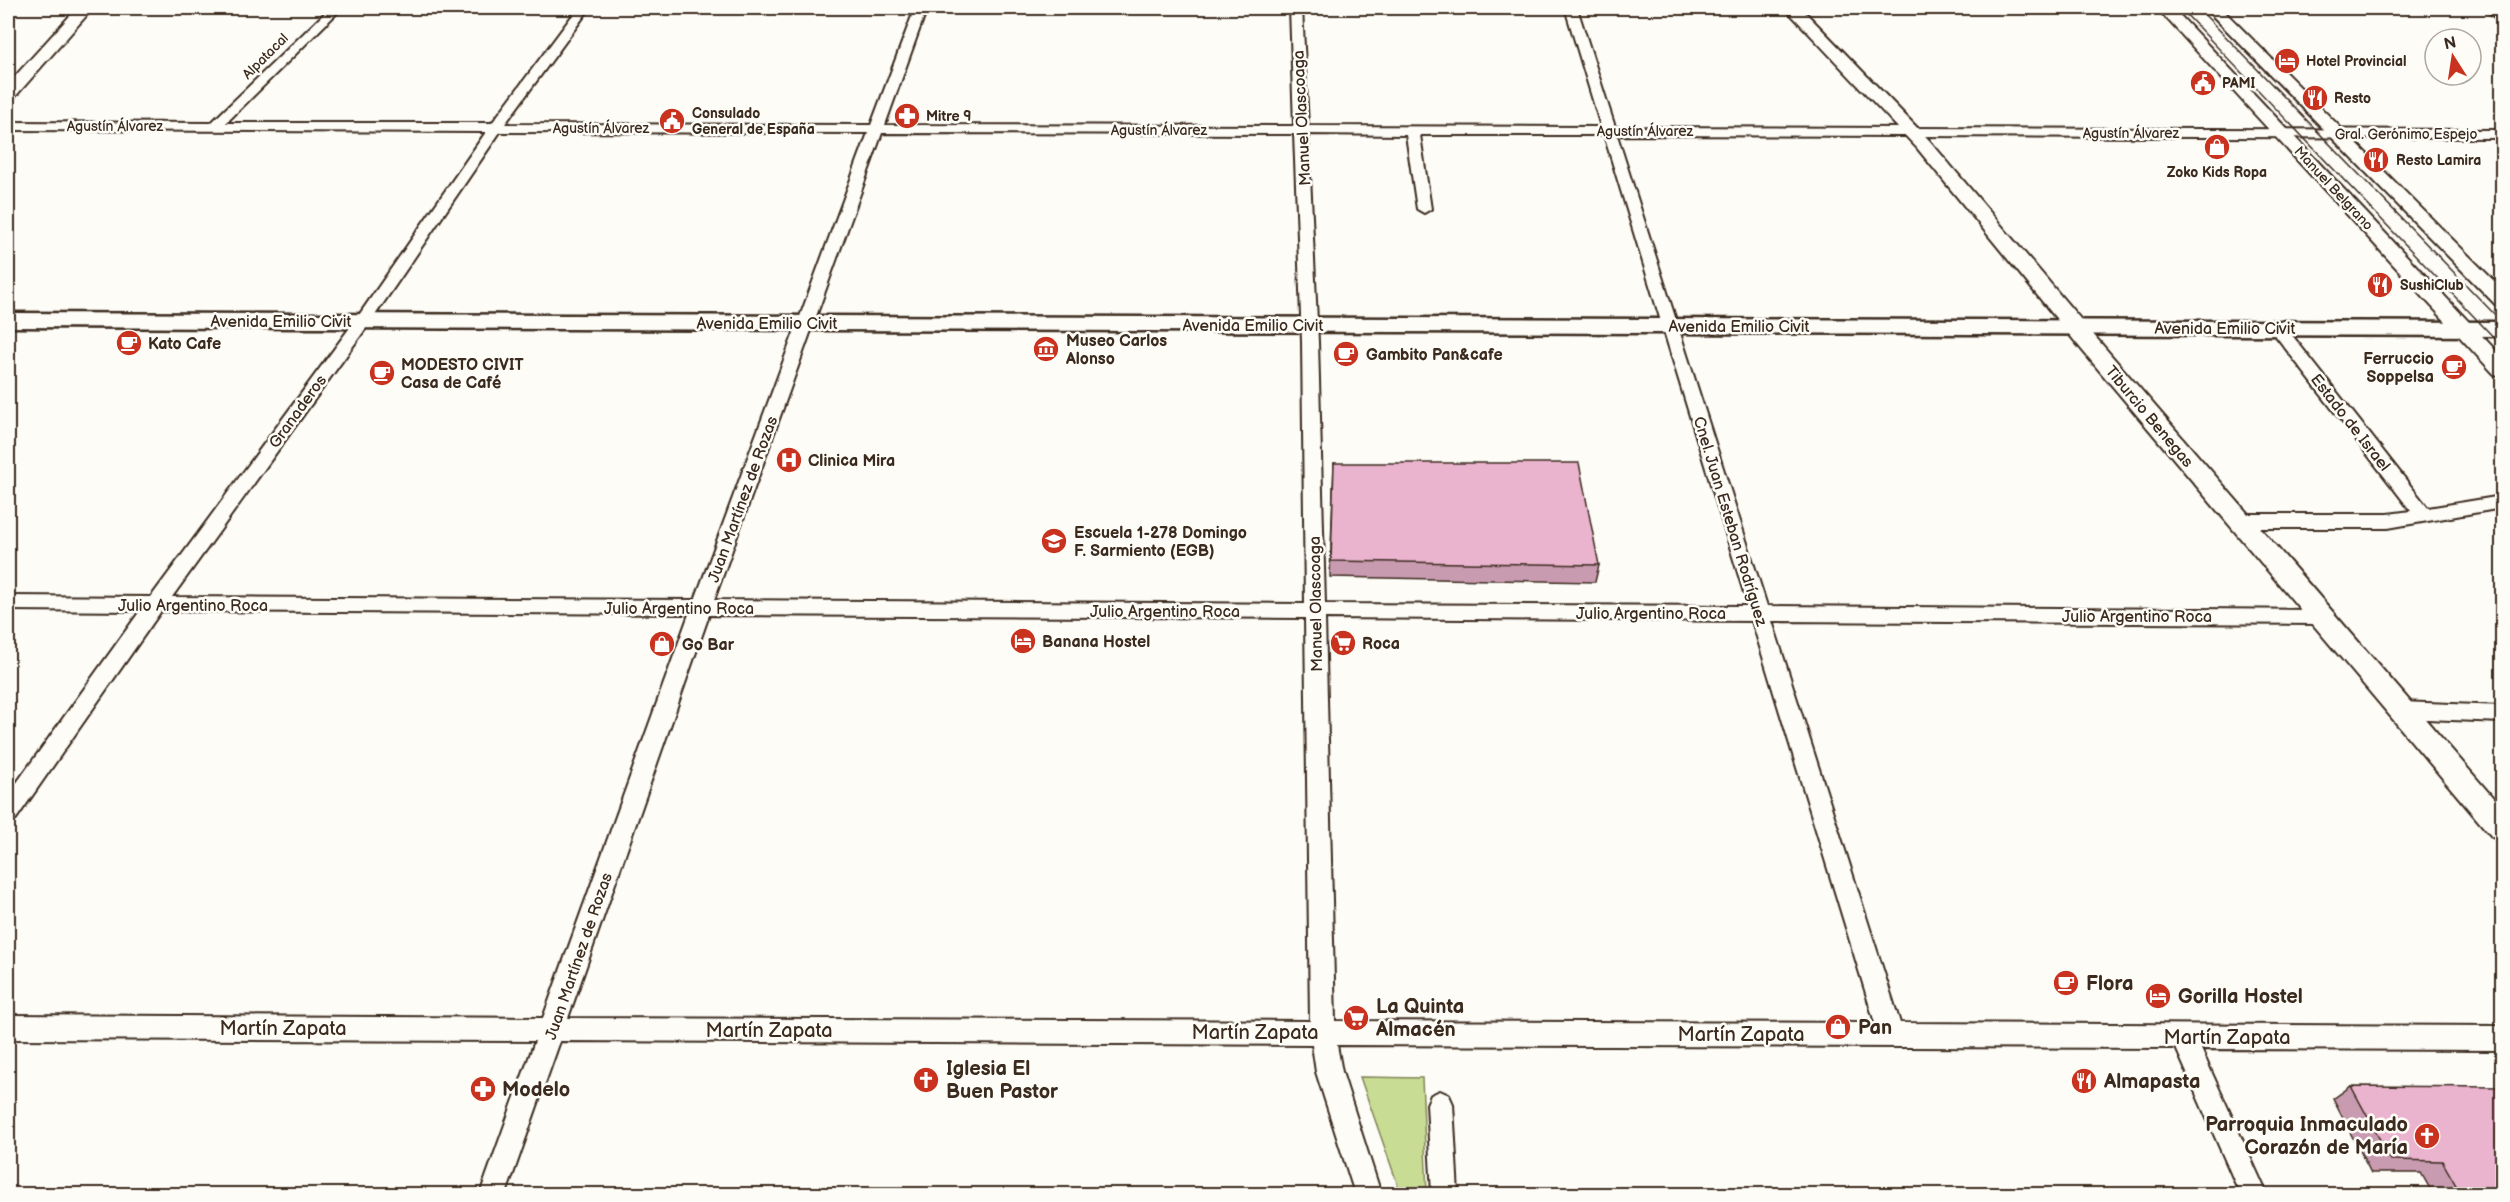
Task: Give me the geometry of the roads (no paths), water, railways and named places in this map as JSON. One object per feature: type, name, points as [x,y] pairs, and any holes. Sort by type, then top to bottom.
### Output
[{"type":"main road","points":[[2494,8],[2502,14]]},
{"type":"main road","name":"Avenida Emilio Civit","points":[[8,320],[2500,329]]},
{"type":"street","points":[[8,94],[85,8]]},
{"type":"street","name":"Alpatacal","points":[[215,126],[336,8]]},
{"type":"street","name":"Granaderos","points":[[8,812],[155,605],[363,321],[496,127],[584,8]]},
{"type":"street","name":"Juan Martínez de Rozas","points":[[493,1194],[702,608],[921,8]]},
{"type":"street","name":"Manuel Olascoaga","points":[[1296,8],[1310,325],[1323,1032],[1329,1072],[1368,1194]]},
{"type":"street","name":"Cnel. Juan Esteban Rodríguez","points":[[1571,8],[1891,1035]]},
{"type":"street","name":"Tiburcio Benegas","points":[[1793,8],[1912,132],[2075,328],[2502,828]]},
{"type":"street","name":"Manuel Belgrano","points":[[2165,8],[2502,369]]},
{"type":"street","points":[[2213,8],[2502,300]]},
{"type":"street","name":"Agustín Álvarez","points":[[8,126],[2310,134]]},
{"type":"street","points":[[1412,130],[1424,209]]},
{"type":"street","name":"Gral. Gerónimo Espejo","points":[[2310,134],[2502,134]]},
{"type":"street","name":"Estado de Israel","points":[[2278,328],[2424,515]]},
{"type":"street","points":[[2240,521],[2349,523],[2388,521],[2502,502]]},
{"type":"street","name":"Julio Argentino Roca","points":[[8,603],[2322,617]]},
{"type":"street","points":[[2402,710],[2502,714]]},
{"type":"street","name":"Martín Zapata","points":[[8,1026],[2502,1038]]},
{"type":"street","points":[[2183,1036],[2254,1194]]},
{"type":"street","points":[[1440,1104],[1445,1194]]},
{"type":"tram line","points":[[2180,8],[2502,346]]},
{"type":"tram line","points":[[2198,8],[2502,322]]},
{"type":"place","name":"Hotel Provincial","points":[[2287,61]]},
{"type":"place","name":"PAMI","points":[[2203,83]]},
{"type":"place","name":"Resto","points":[[2315,98]]},
{"type":"place","name":"Mitre 9","points":[[907,116]]},
{"type":"place","name":"Consulado General de España","points":[[672,121]]},
{"type":"place","name":"Zoko Kids Ropa","points":[[2217,147]]},
{"type":"place","name":"Resto Lamira","points":[[2376,160]]},
{"type":"place","name":"SushiClub","points":[[2380,285]]},
{"type":"place","name":"Kato Cafe","points":[[129,343]]},
{"type":"place","name":"Museo Carlos Alonso","points":[[1046,349]]},
{"type":"place","name":"Gambito Pan&cafe","points":[[1346,354]]},
{"type":"place","name":"Ferruccio Soppelsa","points":[[2454,367]]},
{"type":"place","name":"MODESTO CIVIT Casa de Café","points":[[382,373]]},
{"type":"place","name":"Clinica Mira","points":[[789,460]]},
{"type":"place","name":"Escuela 1-278 Domingo F. Sarmiento (EGB)","points":[[1054,541]]},
{"type":"place","name":"Banana Hostel","points":[[1023,641]]},
{"type":"place","name":"Roca","points":[[1343,643]]},
{"type":"place","name":"Go Bar","points":[[662,644]]},
{"type":"place","name":"Flora","points":[[2066,983]]},
{"type":"place","name":"Gorilla Hostel","points":[[2158,996]]},
{"type":"place","name":"La Quinta Almacén","points":[[1356,1018]]},
{"type":"place","name":"Pan","points":[[1838,1027]]},
{"type":"place","name":"Iglesia El Buen Pastor","points":[[926,1080]]},
{"type":"place","name":"Almapasta","points":[[2084,1081]]},
{"type":"place","name":"Modelo","points":[[483,1089]]},
{"type":"place","name":"Parroquia Inmaculado Corazón de María","points":[[2427,1136]]}]
